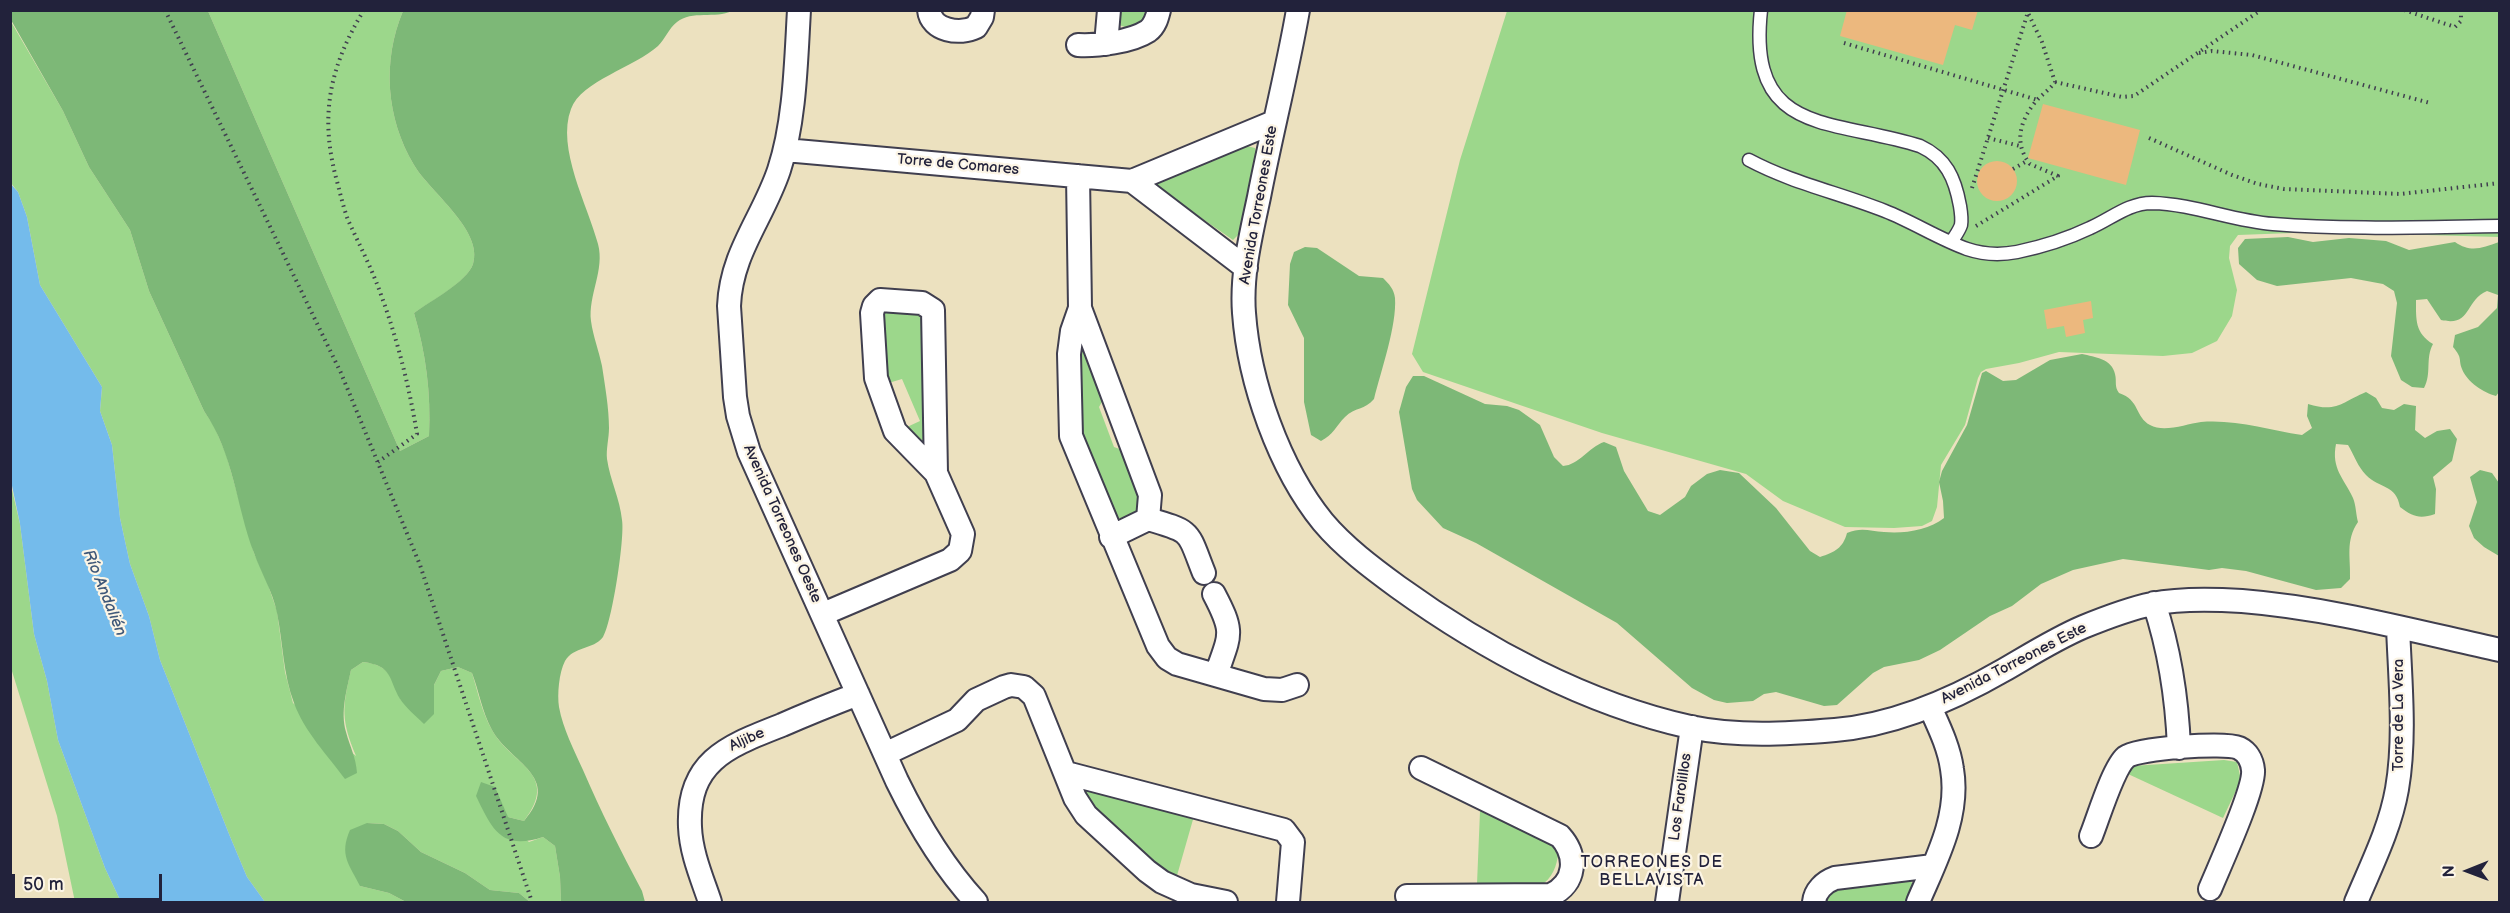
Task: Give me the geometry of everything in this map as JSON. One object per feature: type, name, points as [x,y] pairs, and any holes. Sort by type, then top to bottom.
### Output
[{"type":"street","name":"Avenida Torreones Oeste","points":[[799,10],[797,56],[785,150],[773,187],[733,272],[729,306],[738,416],[748,452],[897,781],[924,832],[950,871],[976,903]]},
{"type":"street","points":[[929,10],[930,17],[938,26],[964,30],[976,27],[983,10]]},
{"type":"street","points":[[1106,44],[1109,10]]},
{"type":"street","points":[[1077,45],[1106,44],[1148,31],[1155,22],[1159,10]]},
{"type":"street","name":"Avenida Torreones Este","points":[[1298,10],[1246,268],[1244,307],[1246,328],[1262,398],[1275,435],[1301,490],[1336,536],[1367,564],[1420,603],[1492,647],[1598,697],[1692,727],[1737,732],[1783,733],[1840,730],[1883,721],[1930,707],[2078,629],[2154,603],[2187,600],[2264,603],[2309,609],[2499,650]]},
{"type":"street","name":"Torre de Comares","points":[[785,150],[1132,181],[1274,123]]},
{"type":"street","points":[[1078,176],[1080,308],[1070,343],[1071,436],[1111,537],[1162,652],[1177,664],[1273,691],[1297,685]]},
{"type":"street","points":[[1132,181],[1246,268]]},
{"type":"street","points":[[823,614],[950,560],[960,552],[963,534],[936,473],[896,431],[879,388],[872,313],[874,306],[880,300],[922,303],[933,310],[936,473]]},
{"type":"street","points":[[1080,308],[1148,488],[1151,503],[1149,519]]},
{"type":"street","points":[[1111,537],[1149,519],[1185,531],[1203,573]]},
{"type":"street","points":[[1214,594],[1229,629],[1216,675]]},
{"type":"street","points":[[2154,603],[2170,660],[2176,696],[2179,748]]},
{"type":"street","name":"Torre de La Vera","points":[[2356,903],[2391,814],[2397,791],[2400,764],[2398,627]]},
{"type":"street","points":[[885,754],[957,720],[981,697],[1004,687],[1018,685],[1024,687],[1034,696],[1075,798],[1086,814],[1147,871],[1182,892],[1226,903]]},
{"type":"street","name":"Aljibe","points":[[710,903],[690,829],[692,799],[705,770],[720,753],[730,746],[858,694]]},
{"type":"street","points":[[1918,903],[1951,817],[1954,788],[1948,751],[1930,707]]},
{"type":"street","name":"Los Farolillos","points":[[1667,903],[1692,727]]},
{"type":"street","points":[[2091,836],[2124,759],[2139,751],[2234,747],[2246,753],[2253,767],[2253,782],[2210,889]]},
{"type":"street","points":[[1407,896],[1551,899],[1564,886],[1572,869],[1570,851],[1560,836],[1421,768]]},
{"type":"street","points":[[1066,773],[1284,830],[1293,842],[1288,903]]},
{"type":"street","points":[[1814,903],[1818,891],[1834,878],[1933,866]]},
{"type":"lane","points":[[1761,10],[1759,52],[1762,66],[1773,92],[1781,101],[1795,112],[1810,118],[1907,142],[1931,151],[1940,159],[1952,176],[1961,212],[1960,227],[1952,241]]},
{"type":"lane","points":[[1749,160],[1783,176],[1886,211],[1966,249],[1984,253],[2016,252],[2079,233],[2131,207],[2152,204],[2195,208],[2251,222],[2272,224],[2337,228],[2499,226]]},
{"type":"path","points":[[165,10],[341,373],[378,462],[420,565],[532,903]]},
{"type":"path","points":[[364,10],[336,65],[328,105],[328,128],[334,172],[347,218],[376,282],[393,328],[404,367],[417,434],[378,462]]},
{"type":"path","points":[[2055,82],[2128,98],[2140,93],[2261,10]]},
{"type":"path","points":[[2404,10],[2455,27],[2461,21],[2461,10]]},
{"type":"path","points":[[2028,12],[2042,42],[2055,82]]},
{"type":"path","points":[[1971,189],[2028,12]]},
{"type":"path","points":[[1844,43],[2038,100]]},
{"type":"path","points":[[2199,53],[2221,52],[2252,55],[2430,103]]},
{"type":"path","points":[[1952,241],[2058,176],[2038,169],[2027,160],[2020,146],[2021,126],[2038,100],[2055,82]]},
{"type":"path","points":[[1988,138],[2020,146]]},
{"type":"path","points":[[2149,138],[2232,175],[2258,184],[2284,189],[2400,194],[2499,183]]},
{"type":"path","points":[[2013,169],[2027,160]]},
{"type":"green space","points":[[10,11],[208,11],[400,451],[429,436],[427,374],[414,313],[464,278],[473,264],[474,251],[471,238],[454,212],[414,165],[398,128],[390,89],[390,69],[396,30],[403,11],[732,11],[690,16],[677,22],[658,46],[648,54],[586,90],[571,109],[567,124],[570,159],[600,254],[591,321],[602,366],[608,405],[607,459],[621,512],[622,544],[607,629],[599,641],[573,653],[565,661],[560,677],[558,702],[563,723],[573,747],[604,816],[642,891],[645,902],[561,902],[555,846],[543,837],[529,841],[508,839],[493,827],[476,796],[481,782],[495,787],[508,817],[524,821],[535,806],[538,792],[536,781],[529,771],[500,742],[492,730],[472,673],[458,667],[441,671],[434,685],[434,714],[424,724],[400,699],[385,670],[363,662],[351,670],[344,709],[344,724],[357,773],[345,779],[317,743],[298,713],[290,692],[275,605],[248,535],[222,445],[149,291],[130,230],[89,167],[63,111],[11,20]]},
{"type":"green space","points":[[208,11],[403,11],[396,30],[390,69],[390,89],[398,128],[414,165],[454,212],[471,238],[474,251],[473,264],[464,278],[414,313],[427,374],[429,436],[400,451]]},
{"type":"green space","points":[[1117,11],[1153,11],[1152,18],[1128,28],[1119,25]]},
{"type":"green space","points":[[1507,11],[2499,11],[2499,237],[2319,232],[2238,235],[2230,246],[2229,258],[2237,290],[2232,316],[2217,341],[2192,353],[2163,356],[2059,352],[1986,369],[1978,378],[1965,425],[1941,465],[1937,507],[1932,521],[1922,526],[1894,528],[1845,527],[1783,501],[1746,474],[1602,433],[1423,372],[1412,354],[1460,160]]},
{"type":"green space","points":[[10,20],[63,111],[89,167],[130,230],[149,291],[226,454],[254,553],[277,611],[285,672],[293,703],[356,756],[344,714],[351,670],[363,662],[379,666],[388,673],[401,700],[434,714],[434,685],[441,671],[458,667],[472,673],[483,710],[492,730],[500,742],[529,771],[535,780],[537,791],[534,805],[524,821],[508,817],[476,796],[529,842],[543,837],[555,846],[561,902],[530,902],[519,893],[490,890],[465,873],[421,852],[398,831],[384,824],[367,823],[360,886],[389,893],[406,902],[265,902],[247,877],[160,660],[149,616],[130,564],[120,518],[112,445],[100,411],[102,387],[40,285],[27,217],[18,192],[11,183]]},
{"type":"green space","points":[[1247,146],[1255,148],[1257,155],[1239,234],[1233,240],[1158,188],[1157,184],[1161,178]]},
{"type":"green space","points":[[2288,237],[2313,242],[2349,238],[2386,241],[2409,250],[2455,242],[2466,247],[2477,248],[2499,242],[2499,392],[2496,396],[2491,395],[2472,382],[2464,374],[2459,356],[2453,347],[2455,335],[2478,327],[2497,308],[2498,295],[2487,291],[2474,301],[2463,317],[2451,321],[2441,320],[2427,299],[2416,300],[2420,331],[2433,344],[2424,388],[2412,387],[2401,380],[2391,356],[2397,303],[2394,291],[2383,284],[2351,278],[2277,286],[2257,280],[2239,264],[2238,248],[2245,239]]},
{"type":"green space","points":[[1305,247],[1317,248],[1359,276],[1383,278],[1392,289],[1395,298],[1394,321],[1374,399],[1349,414],[1321,441],[1311,435],[1304,402],[1304,338],[1288,305],[1290,264],[1294,252]]},
{"type":"green space","points":[[879,309],[924,309],[926,448],[907,427],[920,421],[902,379],[885,384]]},
{"type":"green space","points":[[1080,339],[1106,395],[1099,407],[1114,447],[1128,452],[1145,497],[1141,512],[1121,518],[1115,518],[1077,438]]},
{"type":"green space","points":[[2082,354],[2107,362],[2115,374],[2119,393],[2131,400],[2145,422],[2162,428],[2214,421],[2251,425],[2302,435],[2312,428],[2307,416],[2308,404],[2333,407],[2366,392],[2376,398],[2382,408],[2394,410],[2404,404],[2416,406],[2415,430],[2425,438],[2437,431],[2450,429],[2457,439],[2452,461],[2433,477],[2436,489],[2435,514],[2421,517],[2400,507],[2391,490],[2363,472],[2348,445],[2336,444],[2335,460],[2339,473],[2353,498],[2358,522],[2350,543],[2350,579],[2341,588],[2316,590],[2246,571],[2222,568],[2209,570],[2123,559],[2073,570],[2041,584],[2012,606],[1990,616],[1940,650],[1919,660],[1884,667],[1873,673],[1837,705],[1824,706],[1776,692],[1764,694],[1753,701],[1727,703],[1714,700],[1692,688],[1617,623],[1476,543],[1443,528],[1417,500],[1412,489],[1399,412],[1406,387],[1413,376],[1424,376],[1485,404],[1507,406],[1519,410],[1540,425],[1554,457],[1563,466],[1574,463],[1604,442],[1616,447],[1624,471],[1648,511],[1660,515],[1685,497],[1691,486],[1707,474],[1720,470],[1739,473],[1776,508],[1810,551],[1820,557],[1838,549],[1847,533],[1852,531],[1908,532],[1931,526],[1944,518],[1939,482],[1942,471],[1967,425],[1982,373],[1986,371],[2003,381],[2016,380],[2050,360]]},
{"type":"green space","points":[[2480,470],[2492,473],[2499,483],[2499,556],[2474,538],[2469,526],[2477,502],[2470,477]]},
{"type":"green space","points":[[10,481],[20,524],[34,634],[47,681],[58,740],[105,868],[121,902],[75,902],[57,816],[11,668]]},
{"type":"green space","points":[[2224,760],[2237,762],[2241,780],[2223,818],[2128,774],[2132,766]]},
{"type":"green space","points":[[1085,788],[1194,816],[1176,879],[1166,876],[1085,805],[1082,791]]},
{"type":"green space","points":[[1480,811],[1559,847],[1555,867],[1548,880],[1544,883],[1477,884]]},
{"type":"green space","points":[[367,823],[384,824],[398,831],[421,852],[465,873],[490,890],[519,893],[530,902],[406,902],[389,893],[360,886],[349,865],[345,846],[350,830]]},
{"type":"green space","points":[[1909,875],[1913,886],[1906,902],[1824,902],[1830,889]]},
{"type":"water","name":"Río Andalién","points":[[10,183],[18,192],[27,217],[40,285],[102,387],[100,411],[112,445],[120,518],[130,564],[149,616],[160,660],[247,877],[265,902],[121,902],[105,868],[58,740],[47,681],[34,634],[20,524],[11,481]]},
{"type":"building","points":[[1847,10],[1978,10],[1972,30],[1955,25],[1943,65],[1840,36]]},
{"type":"building","points":[[2043,104],[2140,130],[2126,185],[2028,158]]},
{"type":"building","points":[[1997,161],[2011,167],[2017,181],[2011,195],[1997,201],[1983,195],[1977,181],[1983,167]]},
{"type":"building","points":[[2091,301],[2093,318],[2083,320],[2085,333],[2066,337],[2064,326],[2047,329],[2044,310]]},
{"type":"district","name":"TORREONES DE BELLAVISTA","points":[[1652,872]]}]
